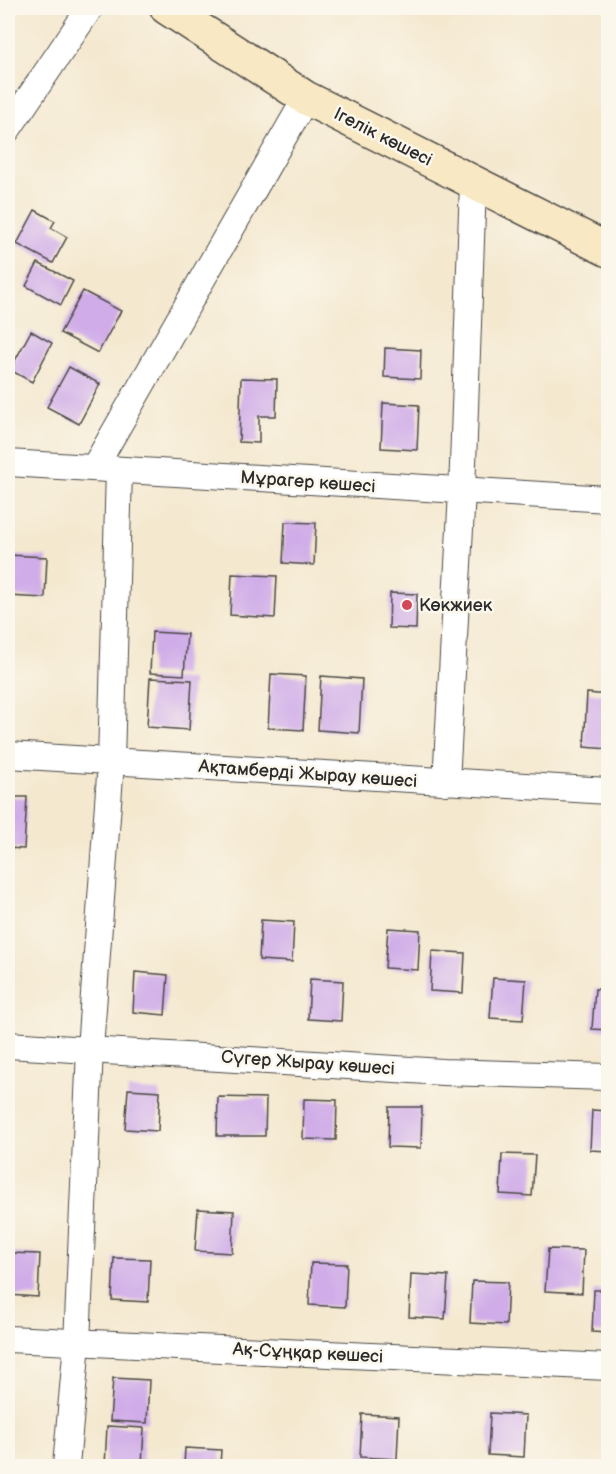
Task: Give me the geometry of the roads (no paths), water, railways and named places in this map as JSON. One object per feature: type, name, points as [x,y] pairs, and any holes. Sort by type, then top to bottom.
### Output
[{"type":"main road","name":"Ігелік көшесі","points":[[167,8],[306,98],[473,184],[609,250]]},
{"type":"street","points":[[8,129],[90,8]]},
{"type":"street","points":[[94,468],[306,98]]},
{"type":"street","points":[[446,782],[462,492],[473,184]]},
{"type":"street","name":"Мұрагер көшесі","points":[[8,463],[462,492],[609,499]]},
{"type":"street","points":[[66,1467],[77,1343],[90,1049],[111,762],[119,470]]},
{"type":"street","name":"Ақтамберді Жырау көшесі","points":[[8,755],[609,791]]},
{"type":"street","name":"Сүгер Жырау көшесі","points":[[8,1046],[90,1049],[443,1072],[609,1077]]},
{"type":"street","name":"Ақ-Сұңқар көшесі","points":[[8,1339],[609,1367]]},
{"type":"place","name":"Көкжиек","points":[[407,605]]}]
